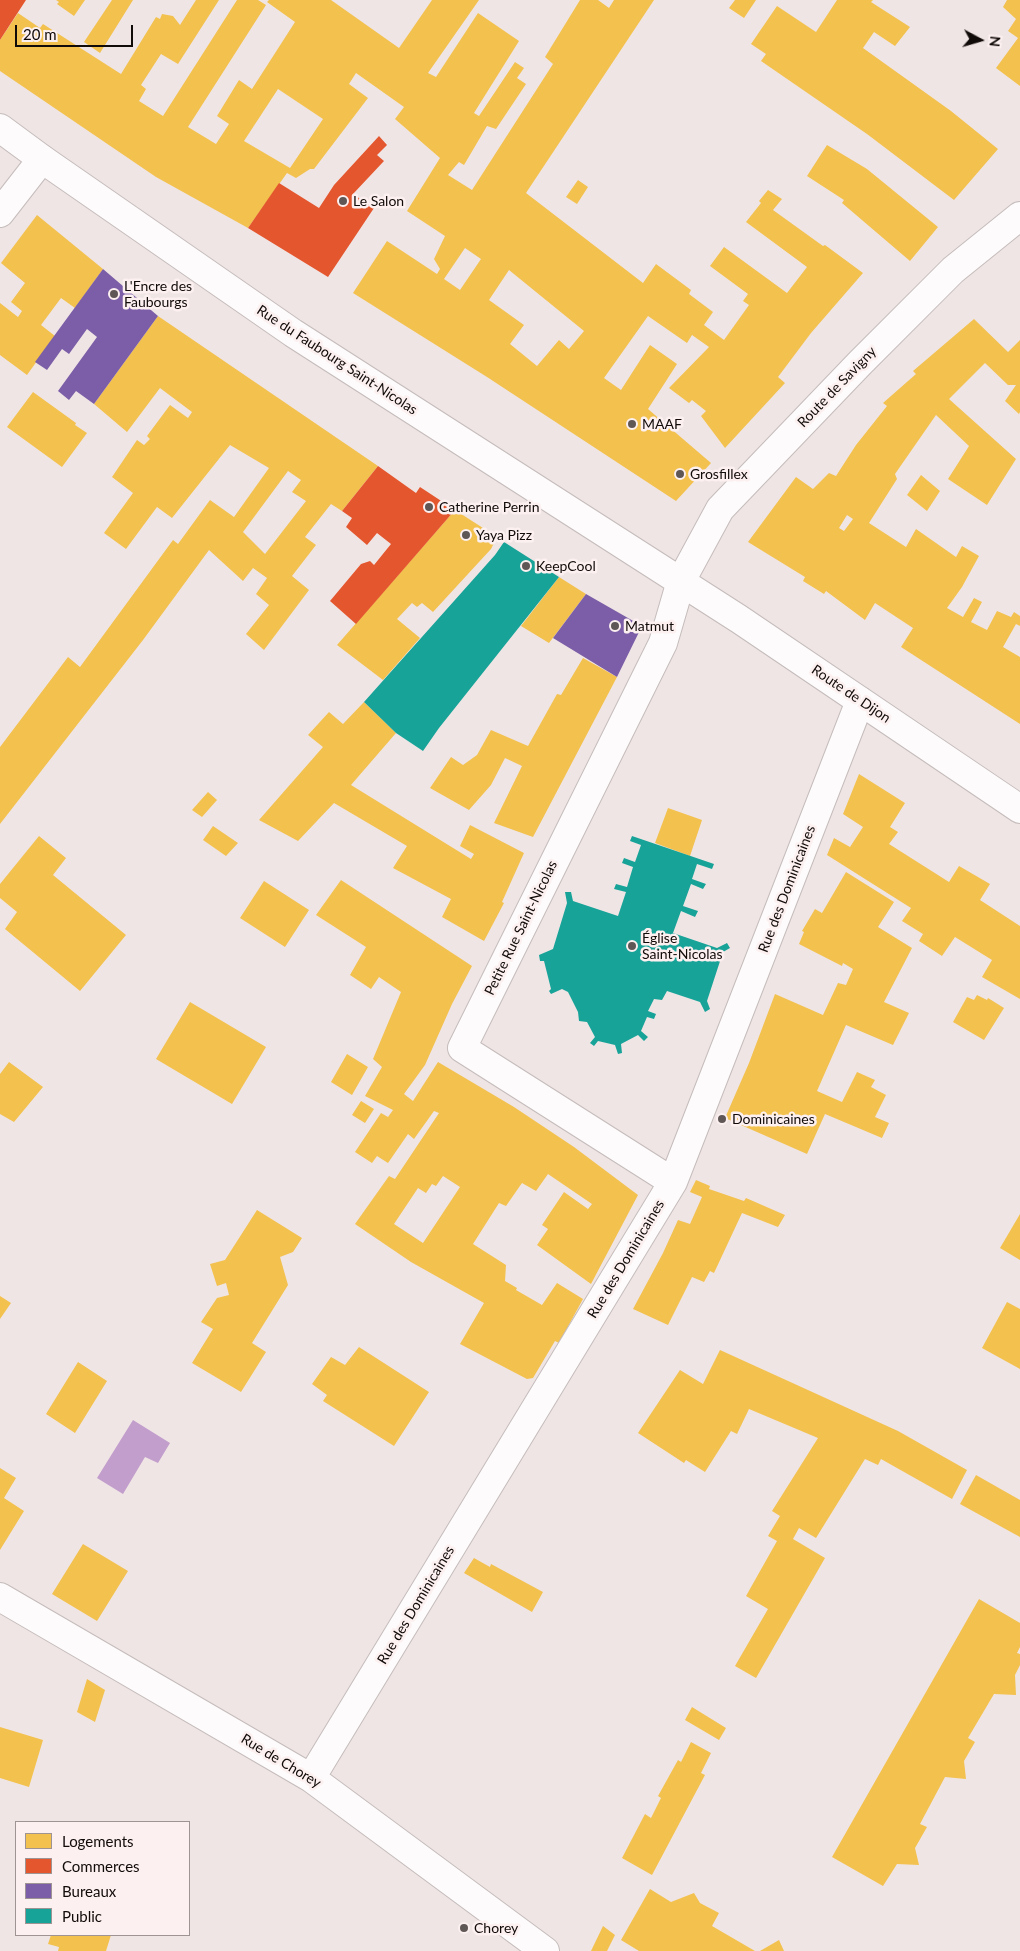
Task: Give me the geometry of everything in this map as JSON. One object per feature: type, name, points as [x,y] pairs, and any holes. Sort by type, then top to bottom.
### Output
[{"type":"street","name":"Rue du Faubourg Saint-Nicolas","points":[[0,128],[293,333],[681,581]]},
{"type":"street","points":[[0,213],[42,159]]},
{"type":"street","name":"Route de Savigny","points":[[681,581],[720,509],[860,363],[954,270],[1020,216]]},
{"type":"street","name":"Route de Dijon","points":[[681,581],[1020,809]]},
{"type":"street","name":"Petite Rue Saint-Nicolas","points":[[673,1182],[462,1048],[663,643],[681,581]]},
{"type":"street","name":"Rue des Dominicaines","points":[[311,1778],[673,1182],[860,701]]},
{"type":"street","name":"Rue de Chorey","points":[[0,1597],[311,1778],[545,1951]]},
{"type":"shaded area","points":[[133,1420],[170,1443],[158,1463],[145,1457],[123,1494],[97,1478]]},
{"type":"building: Logements","points":[[56,0],[85,0],[74,16],[57,4],[59,2]]},
{"type":"building: Logements","points":[[112,0],[133,0],[100,53],[84,42]]},
{"type":"building: Logements","points":[[196,0],[219,0],[178,64],[161,54],[141,85],[146,89],[139,101],[163,116],[237,0],[258,0],[266,5],[188,127],[216,144],[229,124],[217,116],[239,80],[252,89],[295,22],[267,2],[269,0],[331,0],[399,48],[432,0],[479,0],[428,73],[436,77],[478,13],[519,41],[474,113],[479,116],[515,62],[524,68],[517,78],[526,84],[496,129],[487,126],[464,165],[459,162],[448,175],[472,190],[553,64],[545,57],[580,0],[598,0],[609,8],[614,0],[654,0],[526,193],[643,283],[656,264],[691,290],[689,294],[713,312],[704,325],[724,340],[749,305],[743,301],[748,294],[710,266],[724,247],[787,293],[807,267],[746,222],[761,203],[759,201],[768,190],[782,199],[773,210],[863,273],[811,333],[778,377],[785,383],[725,448],[701,416],[706,411],[692,400],[689,403],[669,388],[709,347],[692,335],[687,343],[648,316],[604,378],[621,390],[650,345],[677,364],[648,409],[711,463],[676,501],[487,377],[353,293],[387,241],[437,274],[440,269],[434,259],[445,236],[407,211],[440,158],[395,119],[404,107],[356,73],[349,84],[368,98],[314,169],[310,169],[296,178],[287,173],[248,228],[156,177],[0,71],[0,40],[18,13],[40,28],[43,24],[121,74],[156,17],[160,19],[162,14],[173,16],[180,25]],"holes":[[[278,89],[323,119],[290,168],[244,141]],[[465,248],[481,259],[460,290],[444,279]],[[509,270],[584,331],[569,349],[559,340],[537,366],[510,344],[524,325],[489,300]]]},
{"type":"building: Logements","points":[[735,0],[756,0],[744,18],[729,8]]},
{"type":"building: Logements","points":[[837,0],[873,0],[871,2],[910,27],[895,46],[874,32],[863,48],[951,111],[998,149],[954,200],[867,134],[761,61],[766,54],[751,44],[777,6],[816,32]]},
{"type":"building: Logements","points":[[1007,0],[1020,0],[1020,86],[996,68],[1018,38],[1008,31],[1016,19],[1003,7]]},
{"type":"building: Logements","points":[[827,145],[867,169],[938,227],[910,261],[842,203],[844,200],[807,176]]},
{"type":"building: Logements","points":[[578,180],[588,187],[577,204],[566,197]]},
{"type":"building: Logements","points":[[37,215],[103,269],[75,308],[61,298],[41,325],[55,336],[27,375],[0,355],[0,303],[18,317],[22,311],[11,302],[25,283],[1,263]]},
{"type":"building: Logements","points":[[158,316],[378,466],[342,511],[331,504],[305,537],[316,545],[292,576],[309,590],[264,650],[246,634],[269,605],[256,594],[267,578],[253,568],[243,581],[209,550],[143,640],[0,824],[0,747],[68,657],[80,667],[173,540],[178,544],[210,500],[234,517],[269,468],[230,445],[172,518],[157,507],[126,549],[104,533],[133,493],[112,477],[137,440],[144,445],[150,439],[147,436],[170,405],[188,418],[192,412],[160,388],[127,432],[94,404]],"holes":[[[288,471],[301,480],[292,492],[306,501],[265,554],[243,532]]]},
{"type":"building: Logements","points":[[974,319],[1008,352],[1020,340],[1019,414],[1005,401],[1016,385],[1008,385],[985,363],[949,399],[1016,459],[987,505],[948,479],[969,446],[936,415],[895,474],[897,479],[869,523],[906,547],[916,529],[956,557],[962,546],[979,556],[962,587],[947,608],[963,617],[974,598],[982,602],[971,622],[987,630],[997,611],[1011,617],[1014,612],[1020,616],[1020,626],[1016,624],[1003,647],[1020,657],[1020,724],[901,647],[913,628],[875,603],[865,620],[826,591],[824,594],[803,581],[805,577],[748,542],[796,477],[813,489],[829,473],[836,476],[856,445],[887,406],[883,403],[916,374],[913,371]],"holes":[[[847,515],[853,519],[844,531],[839,528]]]},
{"type":"building: Logements","points":[[33,392],[87,433],[62,467],[7,427]]},
{"type":"building: Logements","points":[[921,475],[940,491],[927,511],[907,495]]},
{"type":"building: Logements","points":[[455,510],[497,537],[491,549],[433,612],[422,603],[417,607],[412,603],[397,619],[420,638],[383,680],[337,645]]},
{"type":"building: Logements","points":[[559,577],[586,594],[549,643],[521,626]]},
{"type":"building: Logements","points":[[583,658],[617,677],[533,837],[494,823],[522,766],[505,758],[491,785],[469,810],[430,788],[451,757],[463,765],[477,755],[491,730],[528,746],[557,694],[561,695]]},
{"type":"building: Logements","points":[[364,702],[396,733],[351,785],[471,859],[474,854],[460,846],[470,825],[524,853],[502,902],[504,903],[484,941],[442,917],[451,899],[393,868],[407,846],[334,803],[298,841],[259,820],[323,747],[308,735],[329,712],[343,724]]},
{"type":"building: Logements","points":[[859,774],[905,803],[890,827],[898,832],[889,844],[949,882],[959,866],[990,884],[980,900],[1020,926],[1020,999],[982,977],[992,960],[955,937],[942,956],[919,941],[923,934],[902,921],[911,908],[827,855],[834,838],[850,847],[863,827],[843,814]]},
{"type":"building: Logements","points":[[208,792],[217,800],[202,817],[192,810]]},
{"type":"building: Logements","points":[[668,808],[702,820],[690,856],[655,843]]},
{"type":"building: Logements","points":[[213,826],[238,843],[226,856],[203,840]]},
{"type":"building: Logements","points":[[39,836],[66,858],[53,875],[126,935],[80,991],[5,929],[17,912],[0,898],[0,884]]},
{"type":"building: Logements","points":[[846,872],[894,902],[878,927],[912,948],[884,1002],[909,1013],[893,1045],[846,1025],[817,1091],[842,1102],[857,1072],[875,1080],[871,1087],[886,1095],[875,1117],[889,1123],[882,1138],[825,1114],[807,1154],[725,1118],[749,1063],[775,994],[823,1015],[838,983],[846,985],[853,969],[843,963],[842,966],[799,944],[804,932],[802,931],[815,909],[822,913]]},
{"type":"building: Logements","points":[[341,880],[472,966],[452,1004],[425,1065],[404,1094],[413,1101],[438,1062],[514,1107],[574,1147],[638,1195],[591,1284],[537,1245],[548,1229],[542,1225],[564,1192],[588,1209],[592,1204],[548,1174],[536,1191],[522,1183],[506,1206],[499,1203],[473,1244],[506,1265],[505,1281],[517,1288],[516,1290],[542,1305],[557,1283],[583,1299],[559,1343],[555,1341],[533,1378],[527,1379],[460,1344],[484,1303],[411,1262],[355,1224],[389,1176],[395,1179],[439,1113],[434,1111],[414,1139],[408,1134],[388,1163],[377,1156],[372,1163],[355,1152],[381,1113],[388,1117],[393,1110],[365,1096],[382,1067],[373,1059],[401,992],[379,977],[371,989],[350,975],[366,947],[316,915]],"holes":[[[443,1176],[460,1187],[423,1243],[394,1224],[418,1188],[426,1193],[432,1184],[436,1186]]]},
{"type":"building: Logements","points":[[264,881],[309,910],[285,947],[240,918]]},
{"type":"building: Logements","points":[[977,995],[987,1000],[988,998],[1004,1008],[984,1040],[953,1022],[967,997],[974,1000]]},
{"type":"building: Logements","points":[[190,1002],[266,1047],[232,1104],[156,1059]]},
{"type":"building: Logements","points":[[347,1054],[368,1067],[352,1095],[331,1082]]},
{"type":"building: Logements","points":[[9,1062],[43,1087],[14,1122],[0,1114],[0,1074]]},
{"type":"building: Logements","points":[[361,1101],[374,1109],[365,1123],[352,1115]]},
{"type":"building: Logements","points":[[696,1180],[710,1186],[709,1189],[744,1201],[746,1198],[785,1215],[778,1227],[742,1213],[714,1273],[710,1271],[704,1282],[692,1277],[668,1325],[633,1309],[663,1253],[678,1220],[690,1224],[702,1197],[690,1192]]},
{"type":"building: Logements","points":[[257,1210],[302,1238],[293,1252],[280,1257],[288,1285],[252,1343],[266,1352],[241,1392],[192,1363],[213,1329],[201,1322],[217,1298],[229,1295],[226,1283],[217,1286],[210,1264],[225,1260]]},
{"type":"building: Logements","points":[[1020,1214],[1020,1260],[1000,1248]]},
{"type":"building: Logements","points":[[0,1296],[11,1303],[0,1319]]},
{"type":"building: Logements","points":[[1007,1302],[1020,1309],[1020,1369],[982,1348]]},
{"type":"building: Logements","points":[[359,1347],[429,1392],[394,1446],[323,1401],[327,1395],[312,1384],[331,1357],[345,1365]]},
{"type":"building: Logements","points":[[720,1350],[898,1431],[967,1470],[952,1499],[881,1459],[878,1465],[865,1459],[816,1538],[799,1528],[793,1539],[825,1558],[756,1678],[735,1666],[768,1609],[746,1596],[777,1541],[768,1536],[780,1516],[772,1511],[818,1438],[749,1409],[737,1434],[731,1431],[705,1472],[686,1460],[684,1463],[638,1433],[680,1370],[703,1384]]},
{"type":"building: Logements","points":[[78,1362],[107,1381],[75,1433],[46,1414]]},
{"type":"building: Logements","points":[[0,1468],[16,1478],[4,1498],[24,1511],[0,1550]]},
{"type":"building: Logements","points":[[976,1475],[1020,1500],[1020,1537],[960,1504]]},
{"type":"building: Logements","points":[[83,1544],[128,1571],[97,1621],[52,1594]]},
{"type":"building: Logements","points":[[474,1558],[490,1567],[491,1564],[543,1592],[532,1612],[464,1573]]},
{"type":"building: Logements","points":[[979,1599],[1020,1623],[1020,1647],[1017,1653],[1020,1654],[1020,1665],[1015,1675],[1016,1695],[994,1694],[968,1738],[975,1742],[964,1761],[966,1779],[945,1777],[920,1824],[927,1827],[915,1848],[919,1865],[897,1864],[883,1886],[832,1857]]},
{"type":"building: Logements","points":[[87,1679],[105,1690],[95,1722],[77,1712]]},
{"type":"building: Logements","points":[[692,1707],[726,1728],[719,1740],[685,1720]]},
{"type":"building: Logements","points":[[0,1727],[43,1740],[29,1787],[0,1778]]},
{"type":"building: Logements","points":[[691,1742],[711,1753],[701,1773],[705,1775],[652,1875],[622,1858],[645,1814],[651,1818],[661,1798],[658,1796],[678,1760],[681,1762]]},
{"type":"building: Logements","points":[[650,1889],[671,1902],[694,1893],[700,1903],[719,1913],[712,1926],[755,1951],[639,1951],[621,1940]]},
{"type":"building: Logements","points":[[603,1926],[615,1935],[607,1951],[591,1951]]},
{"type":"building: Logements","points":[[51,1936],[111,1936],[106,1951],[58,1951],[59,1947],[48,1944]]},
{"type":"building: Logements","points":[[779,1940],[784,1951],[760,1951]]},
{"type":"building: Commerces","points":[[0,0],[26,0],[0,40]]},
{"type":"building: Commerces","name":"Le Salon","points":[[379,136],[387,145],[377,155],[384,161],[353,194],[374,208],[328,277],[248,228],[279,183],[319,208],[334,185]]},
{"type":"building: Commerces","points":[[378,466],[416,493],[420,487],[455,510],[356,624],[330,601],[361,564],[370,561],[374,565],[391,544],[377,533],[367,545],[346,527],[352,518],[342,511]]},
{"type":"building: Bureaux","points":[[103,269],[158,316],[94,404],[76,391],[69,400],[58,391],[97,337],[87,329],[69,354],[62,349],[47,370],[35,362]]},
{"type":"building: Bureaux","points":[[586,594],[642,626],[617,677],[553,638]]},
{"type":"building: Public","points":[[504,542],[559,577],[439,728],[423,751],[396,733],[364,702],[495,555]]},
{"type":"building: Public","name":"Église Saint-Nicolas","points":[[632,836],[714,864],[712,869],[697,864],[692,879],[706,884],[703,889],[691,884],[683,906],[698,911],[695,917],[681,911],[673,933],[717,948],[727,943],[730,948],[723,952],[707,1001],[710,1009],[705,1012],[700,1002],[667,991],[662,1000],[654,999],[648,1011],[656,1014],[654,1019],[647,1017],[641,1031],[648,1037],[644,1041],[638,1035],[621,1044],[622,1053],[618,1054],[615,1045],[598,1041],[594,1046],[590,1043],[595,1037],[587,1022],[579,1021],[578,1012],[568,992],[562,989],[551,994],[549,991],[551,989],[544,961],[540,961],[539,955],[553,949],[567,903],[565,892],[571,892],[573,901],[618,916],[626,892],[614,889],[616,884],[627,887],[633,867],[622,863],[624,858],[635,862],[641,845],[630,841]]},
{"type":"place","name":"Le Salon","points":[[343,201]]},
{"type":"place","name":"L'Encre des Faubourgs","points":[[114,294]]},
{"type":"place","name":"MAAF","points":[[632,424]]},
{"type":"place","name":"Grosfillex","points":[[680,474]]},
{"type":"place","name":"Catherine Perrin","points":[[429,507]]},
{"type":"place","name":"Yaya Pizz","points":[[466,535]]},
{"type":"place","name":"KeepCool","points":[[526,566]]},
{"type":"place","name":"Matmut","points":[[615,626]]},
{"type":"place","name":"Église Saint-Nicolas","points":[[632,946]]},
{"type":"place","name":"Dominicaines","points":[[722,1119]]},
{"type":"place","name":"Chorey","points":[[464,1928]]}]
